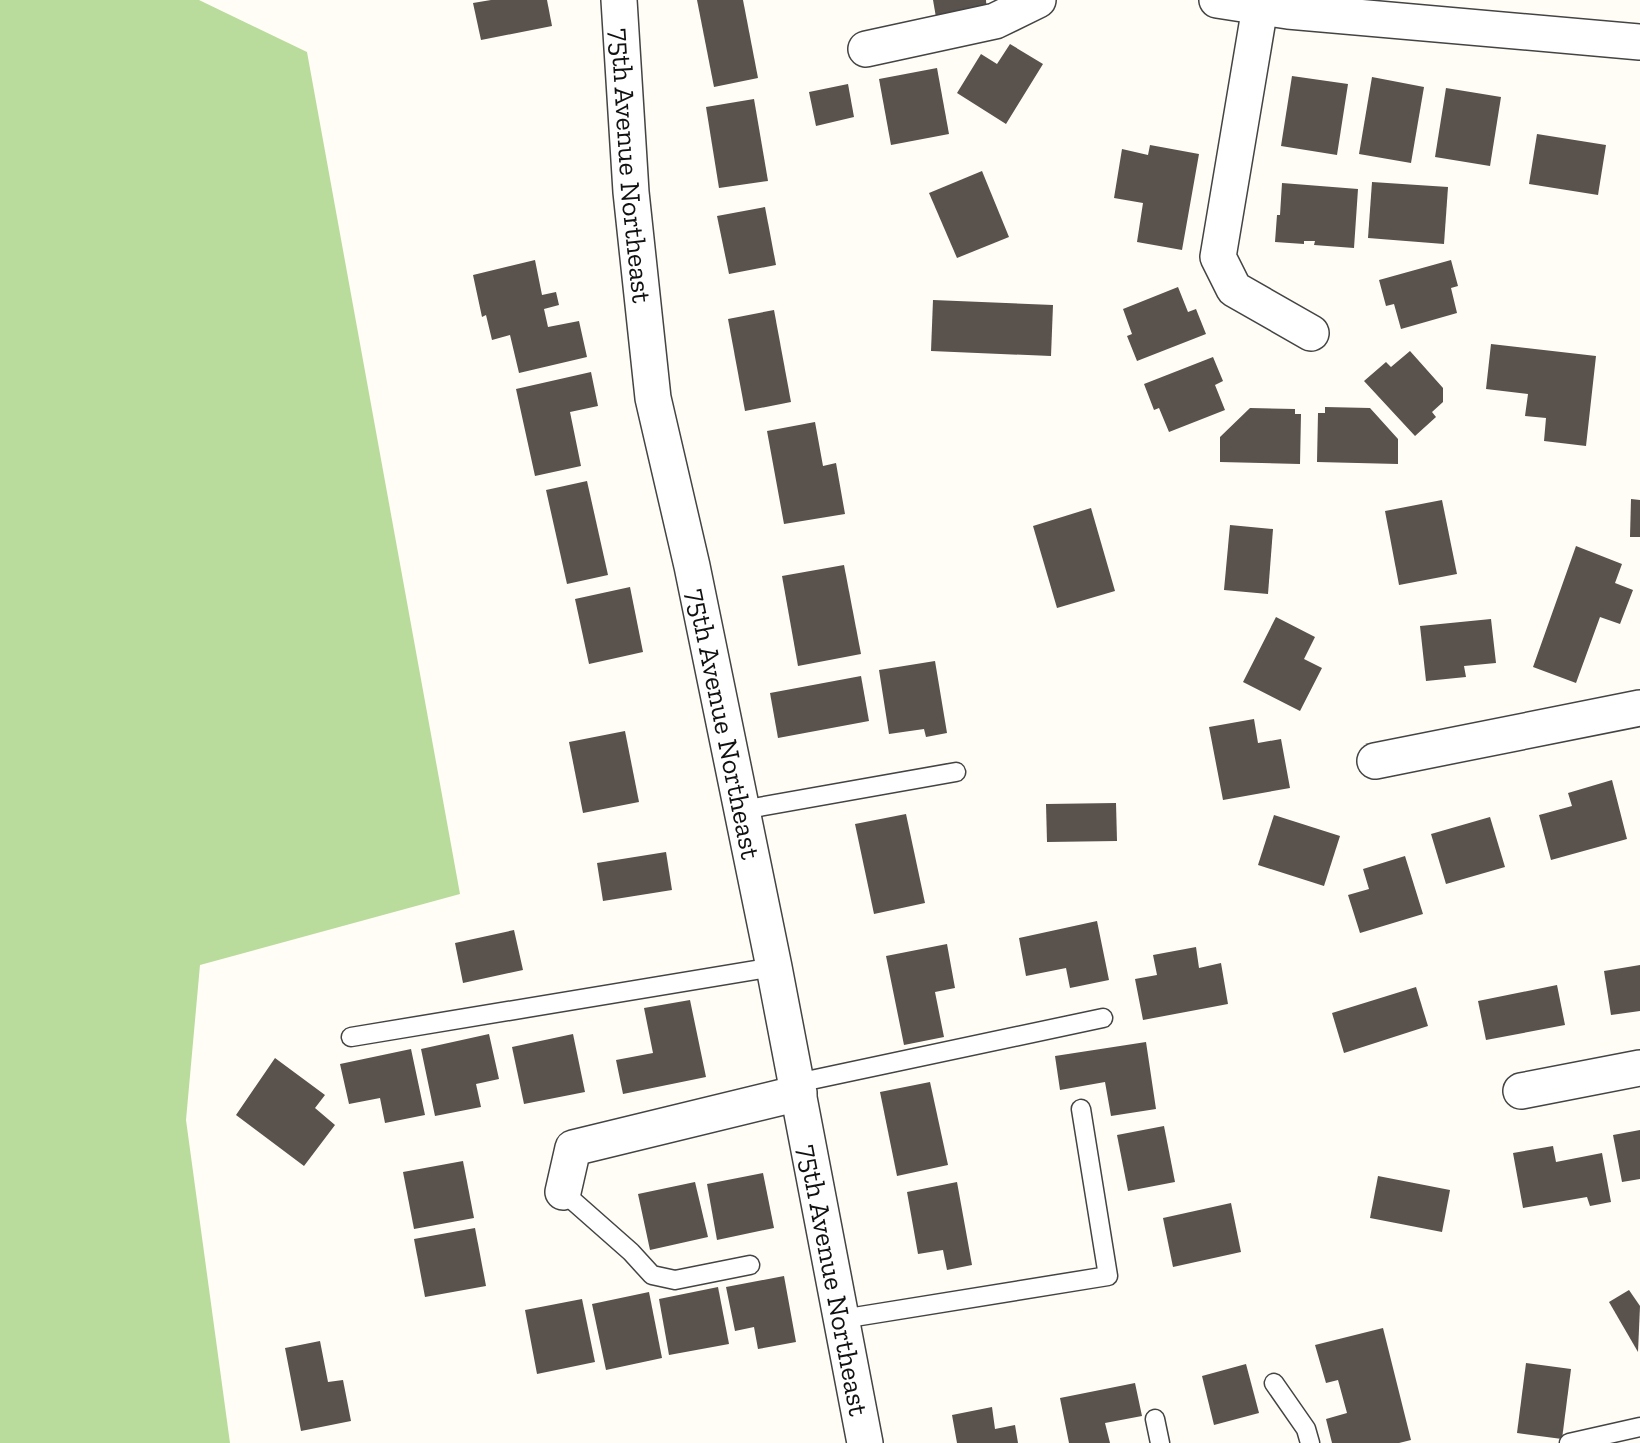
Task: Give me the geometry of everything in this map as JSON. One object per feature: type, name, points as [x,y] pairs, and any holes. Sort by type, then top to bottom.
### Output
[{"type":"street","name":"75th Avenue Northeast","points":[[619,0],[631,192],[653,398],[692,566],[774,967],[865,1443]]},
{"type":"street","points":[[866,49],[995,21],[1038,0]]},
{"type":"street","points":[[1217,0],[1640,42]]},
{"type":"street","points":[[1260,6],[1218,257],[1234,289],[1311,333]]},
{"type":"street","points":[[1375,761],[1640,708]]},
{"type":"street","points":[[1521,1091],[1640,1068]]},
{"type":"street","points":[[564,1192],[573,1148],[798,1088]]},
{"type":"lane","points":[[742,810],[956,772]]},
{"type":"lane","points":[[351,1037],[774,967]]},
{"type":"lane","points":[[798,1088],[1103,1018]]},
{"type":"lane","points":[[842,1319],[1108,1276],[1081,1109]]},
{"type":"lane","points":[[564,1192],[631,1252],[652,1275],[675,1280],[750,1265]]},
{"type":"lane","points":[[1274,1383],[1306,1429],[1310,1443]]},
{"type":"lane","points":[[1155,1419],[1160,1443]]},
{"type":"lane","points":[[1569,1443],[1640,1427]]},
{"type":"green space","points":[[0,0],[199,0],[307,52],[460,894],[200,965],[186,1120],[230,1443],[0,1443]]},
{"type":"building","points":[[491,0],[547,0],[552,26],[481,40],[473,3]]},
{"type":"building","points":[[697,0],[743,0],[758,78],[714,87]]},
{"type":"building","points":[[933,0],[986,0],[987,13],[937,23]]},
{"type":"building","points":[[1010,44],[1043,64],[1006,124],[957,93],[981,54],[997,64]]},
{"type":"building","points":[[937,68],[949,134],[891,145],[879,79]]},
{"type":"building","points":[[1292,76],[1348,84],[1337,155],[1281,146]]},
{"type":"building","points":[[1372,77],[1424,87],[1411,163],[1359,154]]},
{"type":"building","points":[[848,84],[854,117],[816,126],[809,92]]},
{"type":"building","points":[[1446,88],[1501,97],[1490,166],[1435,157]]},
{"type":"building","points":[[754,99],[768,181],[719,188],[706,107]]},
{"type":"building","points":[[1537,134],[1606,145],[1598,195],[1529,184]]},
{"type":"building","points":[[1150,145],[1199,154],[1182,250],[1137,242],[1143,203],[1114,198],[1122,149],[1148,155]]},
{"type":"building","points":[[982,171],[1009,237],[957,258],[929,193]]},
{"type":"building","points":[[1372,182],[1448,187],[1444,244],[1368,238]]},
{"type":"building","points":[[1282,183],[1358,189],[1354,248],[1314,245],[1315,241],[1304,241],[1304,244],[1275,242]]},
{"type":"building","points":[[765,207],[776,265],[729,274],[717,216]]},
{"type":"building","points":[[535,260],[542,295],[556,292],[559,305],[544,309],[548,327],[579,321],[587,357],[519,373],[510,335],[492,340],[486,315],[482,317],[473,275]]},
{"type":"building","points":[[1451,260],[1458,286],[1451,288],[1457,313],[1401,329],[1394,304],[1386,306],[1379,280]]},
{"type":"building","points":[[1178,287],[1188,312],[1196,309],[1206,334],[1137,361],[1127,336],[1132,334],[1123,309]]},
{"type":"building","points":[[933,300],[1053,305],[1051,356],[931,351]]},
{"type":"building","points":[[774,310],[791,402],[745,411],[728,319]]},
{"type":"building","points":[[1491,344],[1596,356],[1586,446],[1544,441],[1546,418],[1525,416],[1528,394],[1486,389]]},
{"type":"building","points":[[1410,351],[1443,388],[1443,402],[1432,412],[1436,417],[1415,436],[1364,381],[1386,362],[1391,367]]},
{"type":"building","points":[[1213,357],[1223,381],[1215,385],[1225,410],[1169,432],[1159,408],[1154,410],[1144,384]]},
{"type":"building","points":[[591,372],[598,406],[570,412],[581,466],[535,476],[516,389]]},
{"type":"building","points":[[1325,407],[1370,408],[1398,439],[1398,464],[1317,462],[1318,413],[1325,413]]},
{"type":"building","points":[[1250,408],[1295,409],[1295,414],[1301,414],[1300,464],[1220,462],[1220,437]]},
{"type":"building","points":[[815,422],[823,466],[836,463],[845,514],[784,524],[767,431]]},
{"type":"building","points":[[587,481],[608,575],[567,584],[546,490]]},
{"type":"building","points":[[1631,499],[1640,500],[1640,537],[1630,537]]},
{"type":"building","points":[[1442,500],[1457,574],[1399,585],[1385,511]]},
{"type":"building","points":[[1091,508],[1115,591],[1057,608],[1033,526]]},
{"type":"building","points":[[1230,525],[1273,529],[1268,594],[1224,590]]},
{"type":"building","points":[[1576,546],[1622,564],[1615,583],[1633,590],[1620,624],[1600,617],[1576,683],[1533,667]]},
{"type":"building","points":[[844,565],[861,654],[798,666],[782,576]]},
{"type":"building","points":[[630,587],[643,652],[589,664],[575,599]]},
{"type":"building","points":[[1276,617],[1315,637],[1304,659],[1322,668],[1300,711],[1243,682]]},
{"type":"building","points":[[1491,619],[1496,663],[1464,666],[1466,677],[1426,681],[1420,626]]},
{"type":"building","points":[[935,661],[947,733],[926,737],[924,729],[889,734],[879,670]]},
{"type":"building","points":[[861,676],[869,721],[778,738],[770,693]]},
{"type":"building","points":[[1254,719],[1258,743],[1281,739],[1290,788],[1223,800],[1209,727]]},
{"type":"building","points":[[625,731],[639,802],[583,813],[569,742]]},
{"type":"building","points":[[1612,780],[1627,839],[1551,860],[1539,815],[1572,806],[1568,793]]},
{"type":"building","points":[[1116,803],[1117,841],[1047,842],[1046,804]]},
{"type":"building","points":[[906,814],[925,903],[874,914],[855,824]]},
{"type":"building","points":[[1274,815],[1340,836],[1324,886],[1258,865]]},
{"type":"building","points":[[1490,817],[1505,867],[1446,884],[1431,834]]},
{"type":"building","points":[[666,852],[672,890],[603,901],[597,863]]},
{"type":"building","points":[[1405,856],[1423,914],[1360,933],[1348,895],[1369,889],[1363,869]]},
{"type":"building","points":[[1097,921],[1109,980],[1070,988],[1066,968],[1026,976],[1019,938]]},
{"type":"building","points":[[514,930],[523,970],[463,983],[455,943]]},
{"type":"building","points":[[947,944],[955,988],[935,992],[944,1037],[904,1045],[886,956]]},
{"type":"building","points":[[1196,947],[1199,968],[1221,963],[1228,1004],[1143,1020],[1135,979],[1157,975],[1153,955]]},
{"type":"building","points":[[1640,965],[1640,1011],[1611,1015],[1604,971]]},
{"type":"building","points":[[1557,985],[1565,1025],[1486,1040],[1478,1001]]},
{"type":"building","points":[[1416,987],[1428,1026],[1344,1053],[1332,1013]]},
{"type":"building","points":[[690,1000],[706,1077],[623,1094],[616,1060],[653,1053],[644,1008]]},
{"type":"building","points":[[489,1034],[499,1079],[476,1084],[481,1107],[435,1116],[421,1049]]},
{"type":"building","points":[[573,1034],[585,1092],[524,1104],[512,1047]]},
{"type":"building","points":[[1146,1042],[1156,1109],[1111,1116],[1105,1082],[1060,1090],[1055,1056]]},
{"type":"building","points":[[411,1049],[425,1115],[385,1123],[380,1098],[349,1104],[340,1064]]},
{"type":"building","points":[[275,1058],[325,1095],[315,1108],[335,1125],[304,1166],[236,1115]]},
{"type":"building","points":[[930,1082],[948,1165],[897,1176],[880,1092]]},
{"type":"building","points":[[1164,1126],[1175,1182],[1128,1191],[1117,1135]]},
{"type":"building","points":[[1640,1130],[1640,1179],[1622,1182],[1613,1135]]},
{"type":"building","points":[[1553,1146],[1556,1162],[1602,1153],[1611,1202],[1590,1206],[1587,1197],[1523,1208],[1513,1153]]},
{"type":"building","points":[[463,1161],[474,1218],[414,1229],[403,1172]]},
{"type":"building","points":[[763,1173],[774,1228],[717,1240],[707,1184]]},
{"type":"building","points":[[1378,1176],[1450,1190],[1442,1232],[1370,1218]]},
{"type":"building","points":[[695,1182],[708,1237],[650,1250],[638,1194]]},
{"type":"building","points":[[957,1182],[972,1265],[947,1270],[943,1250],[918,1254],[907,1192]]},
{"type":"building","points":[[1231,1203],[1241,1252],[1173,1267],[1163,1218]]},
{"type":"building","points":[[475,1228],[486,1286],[425,1297],[414,1239]]},
{"type":"building","points":[[784,1276],[796,1342],[758,1349],[754,1327],[735,1331],[726,1287]]},
{"type":"building","points":[[718,1287],[729,1344],[669,1355],[659,1299]]},
{"type":"building","points":[[1629,1290],[1640,1306],[1638,1352],[1609,1302]]},
{"type":"building","points":[[649,1292],[662,1358],[606,1370],[592,1304]]},
{"type":"building","points":[[582,1299],[595,1362],[537,1374],[525,1310]]},
{"type":"building","points":[[1383,1328],[1411,1440],[1399,1443],[1332,1443],[1326,1419],[1347,1413],[1338,1380],[1326,1383],[1315,1345]]},
{"type":"building","points":[[320,1341],[328,1382],[343,1380],[351,1421],[301,1431],[285,1348]]},
{"type":"building","points":[[1526,1363],[1571,1369],[1562,1439],[1517,1433]]},
{"type":"building","points":[[1246,1364],[1259,1413],[1214,1425],[1202,1376]]},
{"type":"building","points":[[1135,1383],[1142,1416],[1105,1423],[1110,1443],[1069,1443],[1060,1398]]},
{"type":"building","points":[[992,1407],[995,1429],[1015,1425],[1018,1443],[957,1443],[952,1415]]}]
